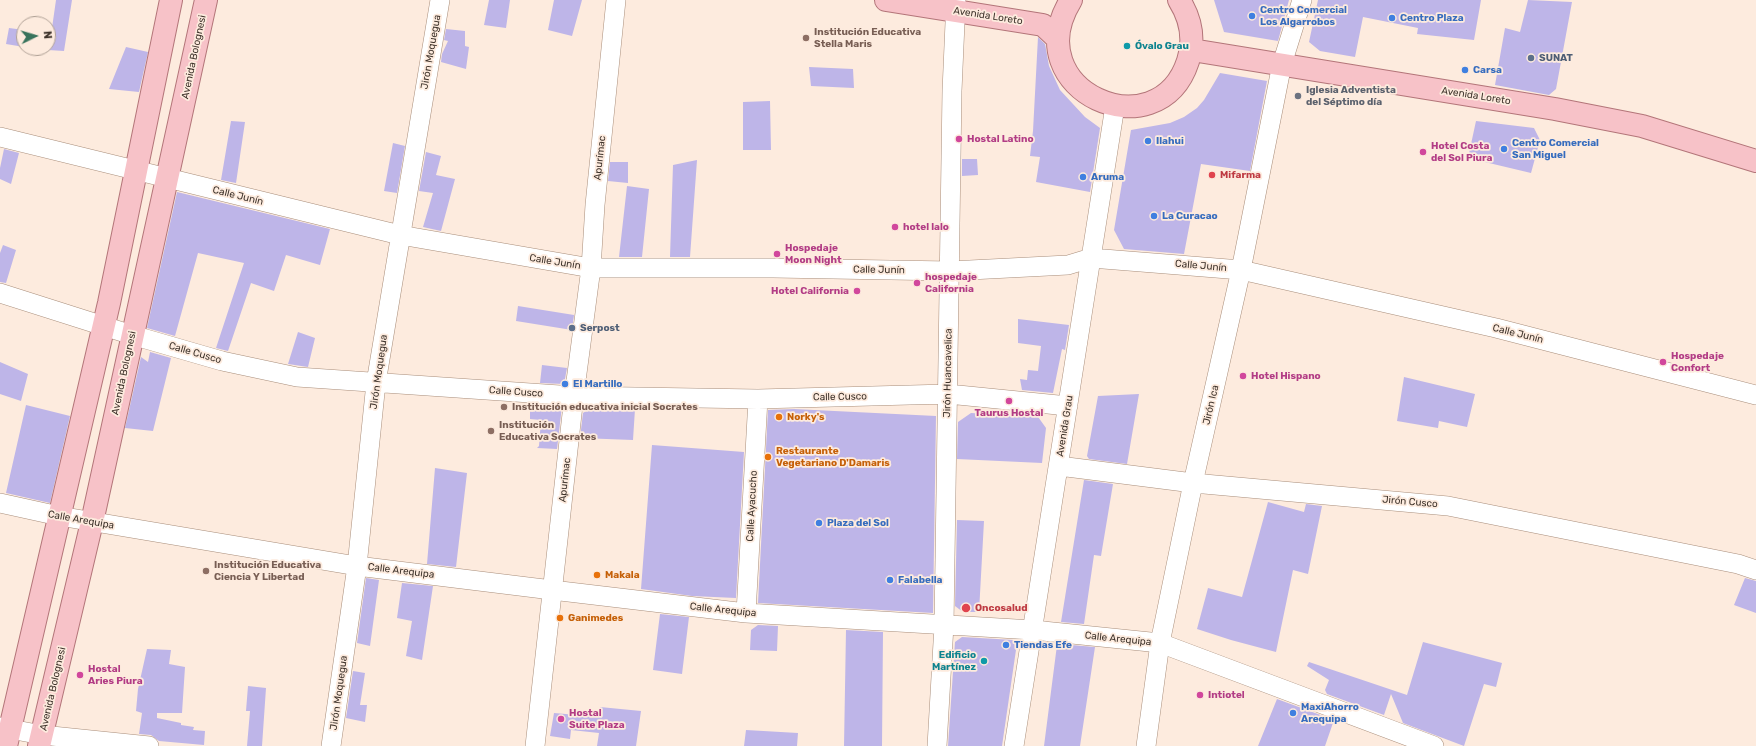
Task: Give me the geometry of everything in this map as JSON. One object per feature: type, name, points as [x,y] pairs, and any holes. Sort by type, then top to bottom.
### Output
[{"type":"main road","points":[[5,734],[60,516],[104,326],[171,0]]},
{"type":"main road","name":"Avenida Bolognesi","points":[[41,740],[92,522],[206,0]]},
{"type":"main road","name":"Avenida Loreto","points":[[886,0],[956,6],[1042,25]]},
{"type":"main road","points":[[1068,7],[1058,40],[1061,58],[1069,76],[1077,85],[1097,101],[1115,106],[1136,106],[1156,100],[1173,87],[1185,70],[1192,50],[1192,33],[1188,16],[1180,0]]},
{"type":"main road","points":[[1058,40],[1042,25],[1068,7]]},
{"type":"main road","name":"Avenida Loreto","points":[[1192,50],[1555,109],[1634,124],[1756,161]]},
{"type":"street","name":"Jirón Moquegua","points":[[331,746],[357,566],[376,383],[440,0]]},
{"type":"street","name":"Apurímac","points":[[535,746],[574,396],[591,268],[595,205],[616,0]]},
{"type":"street","name":"Jirón Ica","points":[[1146,746],[1160,644],[1193,483],[1241,270],[1282,64],[1302,0]]},
{"type":"street","name":"Jirón Huancavelica","points":[[937,746],[944,625],[956,6]]},
{"type":"street","name":"Avenida Grau","points":[[1014,746],[1115,106]]},
{"type":"street","name":"Calle Junín","points":[[0,136],[400,235],[591,268],[773,268],[950,271],[1068,264],[1091,258],[1241,270],[1496,328],[1756,394]]},
{"type":"street","name":"Calle Cusco","points":[[0,293],[132,336],[222,361],[297,377],[574,396],[758,399],[948,394],[1068,406]]},
{"type":"street","name":"Calle Ayacucho","points":[[746,613],[758,399]]},
{"type":"street","name":"Jirón Cusco","points":[[1058,466],[1193,483],[1448,506],[1738,564],[1756,570]]},
{"type":"street","name":"Calle Arequipa","points":[[0,503],[92,522],[357,566],[552,590],[746,613],[1033,630],[1160,644],[1434,746]]},
{"type":"street","points":[[5,734],[41,740],[149,746]]},
{"type":"building","points":[[56,0],[72,0],[64,51],[56,50],[56,16],[54,16]]},
{"type":"building","points":[[489,0],[510,0],[506,28],[484,25]]},
{"type":"building","points":[[554,0],[582,0],[572,36],[548,30]]},
{"type":"building","name":"Centro Comercial Los Algarrobos","points":[[1214,0],[1289,0],[1278,41],[1224,32]]},
{"type":"building","points":[[1318,0],[1481,0],[1474,40],[1417,34],[1418,28],[1363,17],[1355,57],[1320,51],[1309,42]]},
{"type":"building","name":"SUNAT","points":[[1528,0],[1572,2],[1556,89],[1549,95],[1495,85],[1505,28],[1520,32]]},
{"type":"building","points":[[9,28],[16,29],[16,46],[6,44]]},
{"type":"building","points":[[446,29],[465,31],[465,46],[469,47],[466,69],[441,62],[442,54],[448,41],[444,40]]},
{"type":"building","points":[[1038,37],[1045,44],[1049,66],[1060,90],[1085,117],[1100,128],[1090,192],[1036,182],[1040,157],[1030,156],[1033,131]]},
{"type":"building","points":[[126,47],[148,52],[139,92],[109,89]]},
{"type":"building","points":[[809,67],[853,69],[854,88],[811,86]]},
{"type":"building","points":[[1220,73],[1267,81],[1250,171],[1201,164],[1184,254],[1124,249],[1114,230],[1131,130],[1170,123],[1184,117],[1197,108],[1204,100]]},
{"type":"building","points":[[770,101],[771,150],[743,150],[743,102]]},
{"type":"building","points":[[231,121],[245,122],[236,183],[221,180]]},
{"type":"building","name":"Centro Comercial San Miguel","points":[[1476,121],[1534,128],[1540,140],[1531,173],[1468,158]]},
{"type":"building","points":[[393,143],[405,146],[397,193],[384,191]]},
{"type":"building","points":[[4,149],[19,153],[11,184],[0,179],[0,168]]},
{"type":"building","points":[[426,152],[441,156],[436,175],[455,179],[441,231],[423,227],[433,193],[419,191]]},
{"type":"building","points":[[962,159],[977,159],[978,175],[962,176]]},
{"type":"building","points":[[697,160],[690,257],[670,257],[673,165]]},
{"type":"building","points":[[610,162],[628,162],[628,183],[608,181]]},
{"type":"building","points":[[627,186],[649,189],[642,257],[619,257]]},
{"type":"building","points":[[177,192],[330,229],[320,265],[286,255],[274,291],[251,283],[228,351],[216,348],[244,263],[198,253],[175,336],[147,328]]},
{"type":"building","points":[[3,245],[16,250],[6,283],[0,282],[0,253]]},
{"type":"building","points":[[518,306],[574,315],[572,330],[516,321]]},
{"type":"building","points":[[1018,319],[1069,325],[1065,350],[1062,349],[1053,393],[1022,390],[1020,379],[1027,380],[1028,370],[1038,371],[1041,346],[1018,343]]},
{"type":"building","points":[[298,332],[315,338],[308,367],[288,364]]},
{"type":"building","points":[[150,352],[171,358],[153,431],[125,428],[141,357],[148,362]]},
{"type":"building","points":[[0,362],[28,374],[21,401],[0,394]]},
{"type":"building","points":[[542,365],[567,368],[564,384],[540,383]]},
{"type":"building","points":[[1404,377],[1475,394],[1467,427],[1439,421],[1438,428],[1397,421]]},
{"type":"building","points":[[1139,394],[1127,464],[1089,459],[1087,456],[1098,396]]},
{"type":"building","points":[[530,404],[562,406],[557,449],[537,448],[539,446],[541,420],[530,419]]},
{"type":"building","points":[[26,405],[70,416],[50,503],[6,493]]},
{"type":"building","points":[[589,409],[635,409],[633,440],[580,438],[583,413]]},
{"type":"building","name":"Plaza del Sol","points":[[794,409],[936,416],[933,613],[758,603],[768,410]]},
{"type":"building","points":[[971,413],[1026,416],[1026,413],[1036,414],[1046,428],[1042,463],[957,459],[958,422]]},
{"type":"building","points":[[652,445],[744,452],[736,598],[692,596],[641,589]]},
{"type":"building","points":[[435,468],[467,473],[456,567],[427,564]]},
{"type":"building","points":[[1084,480],[1113,484],[1101,556],[1094,555],[1084,624],[1061,622]]},
{"type":"building","points":[[1268,502],[1304,512],[1306,504],[1322,506],[1308,574],[1293,570],[1276,652],[1197,629],[1208,588],[1242,597]]},
{"type":"building","points":[[957,520],[984,521],[979,612],[963,612],[955,606]]},
{"type":"building","points":[[366,578],[379,580],[370,646],[357,643]]},
{"type":"building","points":[[1745,578],[1756,581],[1756,613],[1734,605]]},
{"type":"building","points":[[402,583],[433,586],[422,660],[406,656],[412,621],[397,618]]},
{"type":"building","points":[[660,614],[689,617],[682,674],[653,670]]},
{"type":"building","points":[[758,625],[778,626],[777,651],[750,650],[751,630]]},
{"type":"building","points":[[846,630],[883,632],[882,746],[844,746]]},
{"type":"building","points":[[962,637],[1014,640],[1017,643],[1002,746],[948,746],[955,642]]},
{"type":"building","points":[[1423,642],[1502,663],[1496,687],[1484,684],[1464,746],[1403,723],[1391,694],[1384,715],[1327,694],[1325,690],[1329,680],[1307,666],[1309,662],[1407,695]]},
{"type":"building","points":[[1057,645],[1095,647],[1080,746],[1044,746]]},
{"type":"building","points":[[147,649],[171,650],[169,664],[185,667],[182,713],[157,713],[157,718],[194,727],[193,730],[205,731],[204,745],[159,741],[151,735],[139,734],[142,713],[136,711],[138,689]]},
{"type":"building","points":[[353,671],[365,673],[360,705],[367,705],[365,722],[346,718]]},
{"type":"building","points":[[248,686],[266,688],[262,746],[247,746],[250,711],[246,711]]},
{"type":"building","points":[[1277,699],[1334,720],[1325,746],[1258,746]]},
{"type":"building","points":[[600,707],[641,711],[636,746],[597,746],[599,733],[571,730],[570,739],[550,736],[554,713],[600,717]]},
{"type":"building","points":[[746,730],[798,733],[797,746],[744,746]]},
{"type":"place","name":"Centro Comercial Los Algarrobos","points":[[1252,16]]},
{"type":"place","name":"Centro Plaza","points":[[1392,18]]},
{"type":"place","name":"Institución Educativa Stella Maris","points":[[806,38]]},
{"type":"place","name":"Óvalo Grau","points":[[1127,46]]},
{"type":"place","name":"SUNAT","points":[[1531,58]]},
{"type":"place","name":"Carsa","points":[[1465,70]]},
{"type":"place","name":"Iglesia Adventista del Séptimo día","points":[[1298,96]]},
{"type":"place","name":"Hostal Latino","points":[[959,139]]},
{"type":"place","name":"Ilahui","points":[[1148,141]]},
{"type":"place","name":"Centro Comercial San Miguel","points":[[1504,149]]},
{"type":"place","name":"Hotel Costa del Sol Piura","points":[[1423,152]]},
{"type":"place","name":"Mifarma","points":[[1212,175]]},
{"type":"place","name":"Aruma","points":[[1083,177]]},
{"type":"place","name":"La Curacao","points":[[1154,216]]},
{"type":"place","name":"hotel lalo","points":[[895,227]]},
{"type":"place","name":"Hospedaje Moon Night","points":[[777,254]]},
{"type":"place","name":"hospedaje California","points":[[917,283]]},
{"type":"place","name":"Hotel California","points":[[857,291]]},
{"type":"place","name":"Serpost","points":[[572,328]]},
{"type":"place","name":"Hospedaje Confort","points":[[1663,362]]},
{"type":"place","name":"Hotel Hispano","points":[[1243,376]]},
{"type":"place","name":"El Martillo","points":[[565,384]]},
{"type":"place","name":"Taurus Hostal","points":[[1009,401]]},
{"type":"place","name":"Institución educativa inicial Socrates","points":[[504,407]]},
{"type":"place","name":"Norky's","points":[[779,417]]},
{"type":"place","name":"Institución Educativa Socrates","points":[[491,431]]},
{"type":"place","name":"Restaurante Vegetariano D'Damaris","points":[[768,457]]},
{"type":"place","name":"Plaza del Sol","points":[[819,523]]},
{"type":"place","name":"Institución Educativa Ciencia Y Libertad","points":[[206,571]]},
{"type":"place","name":"Makala","points":[[597,575]]},
{"type":"place","name":"Falabella","points":[[890,580]]},
{"type":"place","name":"Oncosalud","points":[[966,608]]},
{"type":"place","name":"Ganimedes","points":[[560,618]]},
{"type":"place","name":"Tiendas Efe","points":[[1006,645]]},
{"type":"place","name":"Edificio Martínez","points":[[984,661]]},
{"type":"place","name":"Hostal Aries Piura","points":[[80,675]]},
{"type":"place","name":"Intiotel","points":[[1200,695]]},
{"type":"place","name":"MaxiAhorro Arequipa","points":[[1293,713]]},
{"type":"place","name":"Hostal Suite Plaza","points":[[561,719]]}]
